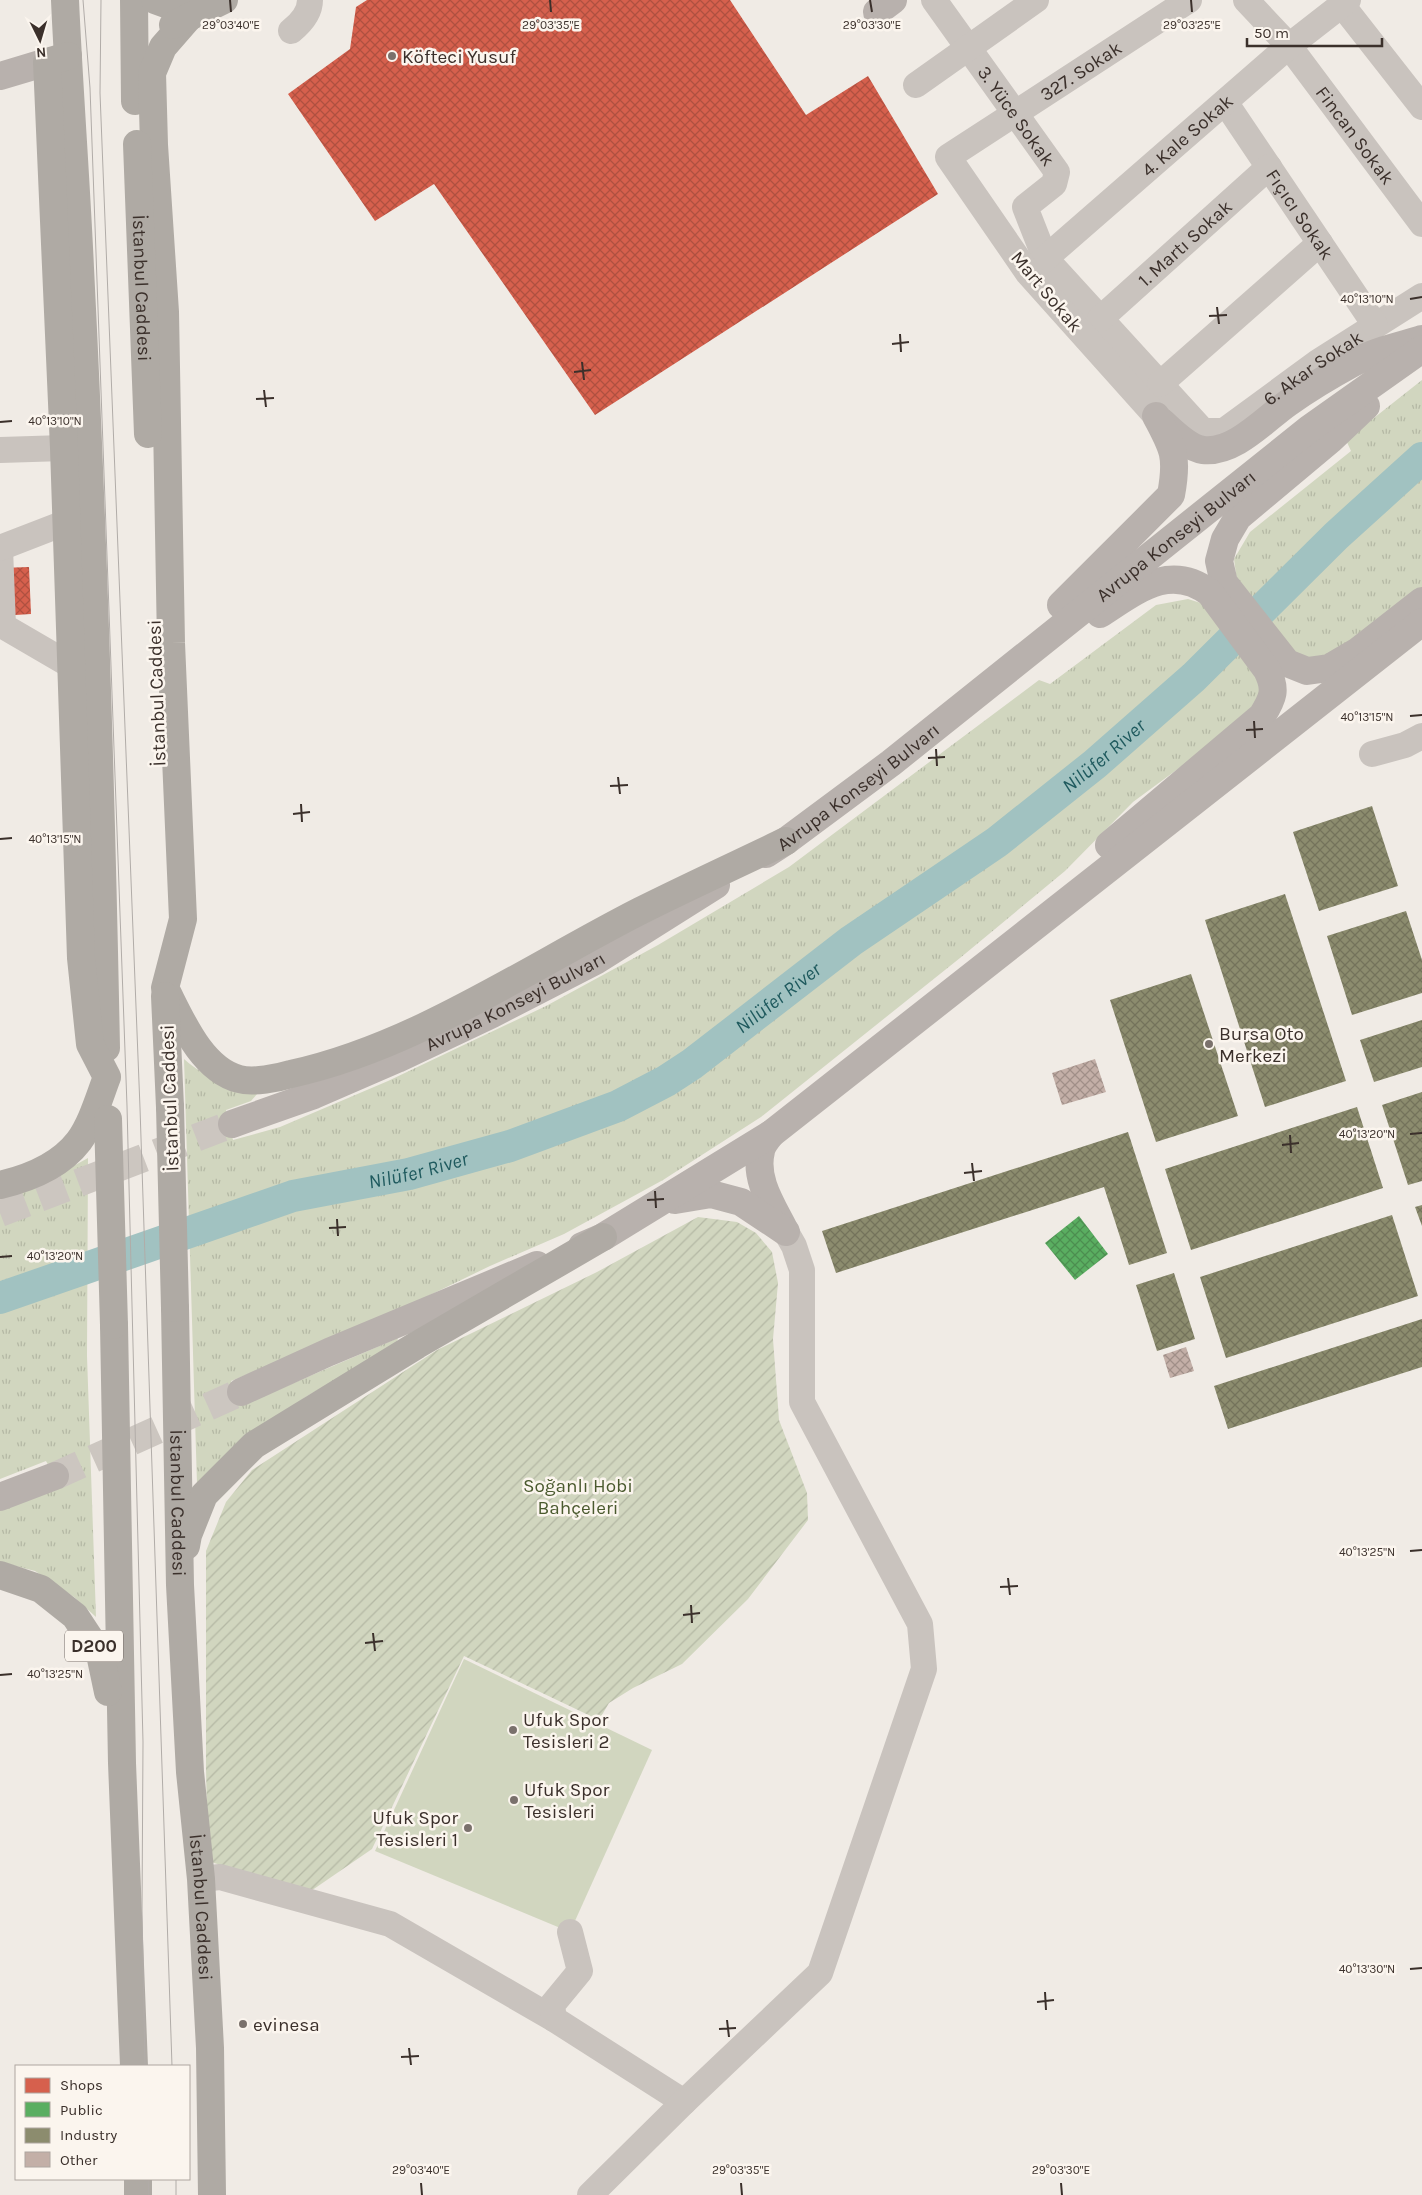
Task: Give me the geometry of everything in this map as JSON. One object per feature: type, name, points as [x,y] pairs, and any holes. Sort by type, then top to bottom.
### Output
[{"type":"highway","points":[[0,1185],[38,1173],[54,1164],[78,1141],[90,1121],[107,1078],[90,1044],[83,987],[70,664],[64,448],[61,65],[65,0]]},
{"type":"highway","name":"İstanbul Caddesi","points":[[134,0],[139,210],[146,338],[170,1107],[180,1585],[190,1772],[202,1879],[210,2048],[212,2195]]},
{"type":"highway","points":[[155,0],[184,8],[224,0]]},
{"type":"highway","points":[[135,79],[143,50],[184,8]]},
{"type":"highway","points":[[184,8],[152,72],[154,145],[165,312],[172,643],[183,919],[165,988],[196,1045],[213,1065],[239,1079],[273,1078],[323,1067],[386,1044],[499,988],[639,912],[786,841]]},
{"type":"highway","points":[[61,65],[80,268],[95,624],[114,1325],[122,1764],[134,2065]]},
{"type":"highway","points":[[180,1585],[188,1535],[204,1495],[254,1445],[417,1345],[604,1237]]},
{"type":"highway","name":"D200","points":[[0,1575],[41,1589],[75,1616],[100,1654],[122,1764]]},
{"type":"highway","points":[[138,2180],[138,2195]]},
{"type":"main road","points":[[0,76],[61,65]]},
{"type":"main road","points":[[1156,416],[1185,441],[1202,450],[1211,440],[1249,434],[1320,381],[1355,362],[1376,352],[1422,339]]},
{"type":"main road","name":"Avrupa Konseyi Bulvarı","points":[[232,1124],[347,1080],[492,1014],[597,960],[786,841],[891,763],[973,695],[1310,429],[1422,349]]},
{"type":"main road","points":[[1217,588],[1221,554],[1225,539],[1238,517],[1330,440],[1422,354]]},
{"type":"main road","points":[[1156,416],[1170,442],[1174,456],[1175,470],[1171,495]]},
{"type":"main road","points":[[973,695],[1171,495],[1184,472],[1197,460],[1211,440]]},
{"type":"main road","points":[[973,695],[1148,584],[1177,578],[1217,588],[1277,667],[1307,671],[1329,668],[1358,650],[1422,601]]},
{"type":"main road","points":[[241,1392],[329,1352],[604,1237],[770,1134],[1422,622]]},
{"type":"main road","points":[[937,1004],[1008,930],[1262,716],[1272,700],[1273,682],[1277,667]]},
{"type":"main road","points":[[770,1134],[761,1150],[759,1172],[768,1198],[786,1232]]},
{"type":"main road","points":[[659,1203],[711,1194],[741,1202],[786,1232]]},
{"type":"main road","points":[[0,1497],[55,1476]]},
{"type":"street","points":[[291,31],[302,22],[310,6],[310,0]]},
{"type":"street","name":"3. Yüce Sokak","points":[[934,0],[1057,172],[1054,184],[1025,207],[1037,266]]},
{"type":"street","points":[[916,85],[1036,0]]},
{"type":"street","name":"327. Sokak","points":[[948,157],[1189,0]]},
{"type":"street","name":"Fincan Sokak","points":[[1246,0],[1289,46],[1422,224]]},
{"type":"street","points":[[1345,3],[1422,107]]},
{"type":"street","name":"4. Kale Sokak","points":[[1037,266],[1289,46],[1345,3]]},
{"type":"street","name":"Fıçıcı Sokak","points":[[1225,102],[1375,326]]},
{"type":"street","name":"Mart Sokak","points":[[948,157],[1156,416]]},
{"type":"street","name":"1. Martı Sokak","points":[[1100,319],[1269,167]]},
{"type":"street","points":[[1160,384],[1320,243]]},
{"type":"street","name":"Mart Sokak","points":[[1037,266],[1100,319],[1211,440]]},
{"type":"street","name":"6. Akar Sokak","points":[[1211,440],[1318,362],[1422,296]]},
{"type":"street","points":[[0,450],[64,448]]},
{"type":"street","points":[[67,522],[0,548],[3,626],[70,664]]},
{"type":"street","points":[[1372,754],[1405,745],[1422,736]]},
{"type":"street","points":[[590,2195],[684,2102],[820,1973],[924,1669],[920,1624],[802,1402],[802,1270],[794,1246],[786,1232]]},
{"type":"street","points":[[202,1879],[220,1877],[390,1924],[554,2019],[684,2102]]},
{"type":"street","points":[[554,2019],[552,2006],[580,1971],[570,1932]]},
{"type":"green space","points":[[1422,380],[1422,592],[1370,632],[1315,662],[1290,650],[1237,581],[1234,559],[1250,532],[1351,451],[1346,440]]},
{"type":"green space","points":[[1188,599],[1207,605],[1258,665],[1265,700],[1228,732],[1133,802],[1065,871],[960,958],[761,1117],[663,1180],[564,1234],[490,1266],[368,1325],[231,1381],[240,1406],[398,1338],[396,1346],[307,1396],[244,1440],[197,1484],[184,1059],[210,1077],[258,1093],[251,1101],[226,1110],[233,1140],[280,1127],[388,1081],[546,1006],[658,945],[789,867],[1039,680],[1050,684],[1156,605]]},
{"type":"green space","points":[[88,1158],[87,1356],[96,1617],[74,1597],[35,1571],[0,1562],[0,1509],[59,1485],[46,1461],[0,1479],[0,1197],[46,1181]]},
{"type":"green space","name":"Soğanlı Hobi Bahçeleri","points":[[698,1217],[737,1222],[756,1233],[772,1252],[778,1283],[773,1339],[779,1420],[807,1493],[808,1520],[748,1599],[682,1664],[633,1688],[609,1703],[599,1720],[464,1656],[372,1849],[308,1893],[208,1861],[206,1551],[226,1502],[252,1470],[437,1350],[597,1272]]},
{"type":"green space","name":"Ufuk Spor Tesisleri","points":[[464,1659],[652,1750],[570,1932],[375,1851]]},
{"type":"building: Shops","points":[[367,0],[730,0],[806,115],[868,76],[938,194],[595,415],[434,184],[375,221],[288,94],[350,49],[356,7]]},
{"type":"building: Shops","points":[[29,567],[31,614],[0,616],[0,568]]},
{"type":"building: Public","points":[[1079,1216],[1108,1254],[1075,1280],[1045,1243]]},
{"type":"building: Industry","points":[[1372,806],[1398,886],[1319,911],[1293,832]]},
{"type":"building: Industry","points":[[1285,894],[1346,1081],[1265,1107],[1205,920]]},
{"type":"building: Industry","points":[[1406,911],[1422,960],[1422,993],[1352,1015],[1327,936]]},
{"type":"building: Industry","points":[[1191,974],[1238,1116],[1156,1142],[1110,1000]]},
{"type":"building: Industry","points":[[1422,1020],[1422,1067],[1374,1082],[1360,1040]]},
{"type":"building: Industry","points":[[1422,1092],[1422,1181],[1408,1185],[1382,1105]]},
{"type":"building: Industry","points":[[1357,1107],[1383,1188],[1191,1250],[1165,1169]]},
{"type":"building: Industry","points":[[1128,1132],[1167,1253],[1129,1265],[1104,1187],[836,1273],[822,1231]]},
{"type":"building: Industry","points":[[1422,1205],[1422,1226],[1415,1207]]},
{"type":"building: Industry","points":[[1392,1215],[1418,1296],[1226,1358],[1200,1277]]},
{"type":"building: Industry","points":[[1174,1273],[1195,1339],[1157,1351],[1136,1285]]},
{"type":"building: Industry","points":[[1422,1319],[1422,1367],[1228,1429],[1214,1386]]},
{"type":"building: Other","points":[[1095,1059],[1106,1092],[1062,1105],[1052,1073]]},
{"type":"building: Other","points":[[1186,1347],[1194,1371],[1170,1378],[1163,1355]]},
{"type":"waterway","name":"Nilüfer River","points":[[0,1298],[293,1196],[409,1174],[510,1146],[618,1106],[666,1081],[692,1064],[851,941],[997,842],[1095,764],[1194,677],[1336,536],[1422,458]]},
{"type":"tunnel","points":[[0,1213],[232,1124]]},
{"type":"tunnel","points":[[55,1476],[241,1392]]},
{"type":"tram line","points":[[83,0],[90,88],[127,1106],[143,1742],[142,1910],[145,2065]]},
{"type":"tram line","points":[[101,0],[100,93],[140,1108],[172,2065]]},
{"type":"tram line","points":[[148,2180],[149,2195]]},
{"type":"tram line","points":[[176,2180],[176,2195]]},
{"type":"place","name":"Köfteci Yusuf","points":[[392,56]]},
{"type":"place","name":"Bursa Oto Merkezi","points":[[1209,1044]]},
{"type":"place","name":"Ufuk Spor Tesisleri 2","points":[[513,1730]]},
{"type":"place","name":"Ufuk Spor Tesisleri","points":[[514,1800]]},
{"type":"place","name":"Ufuk Spor Tesisleri 1","points":[[468,1828]]},
{"type":"place","name":"evinesa","points":[[243,2024]]}]
